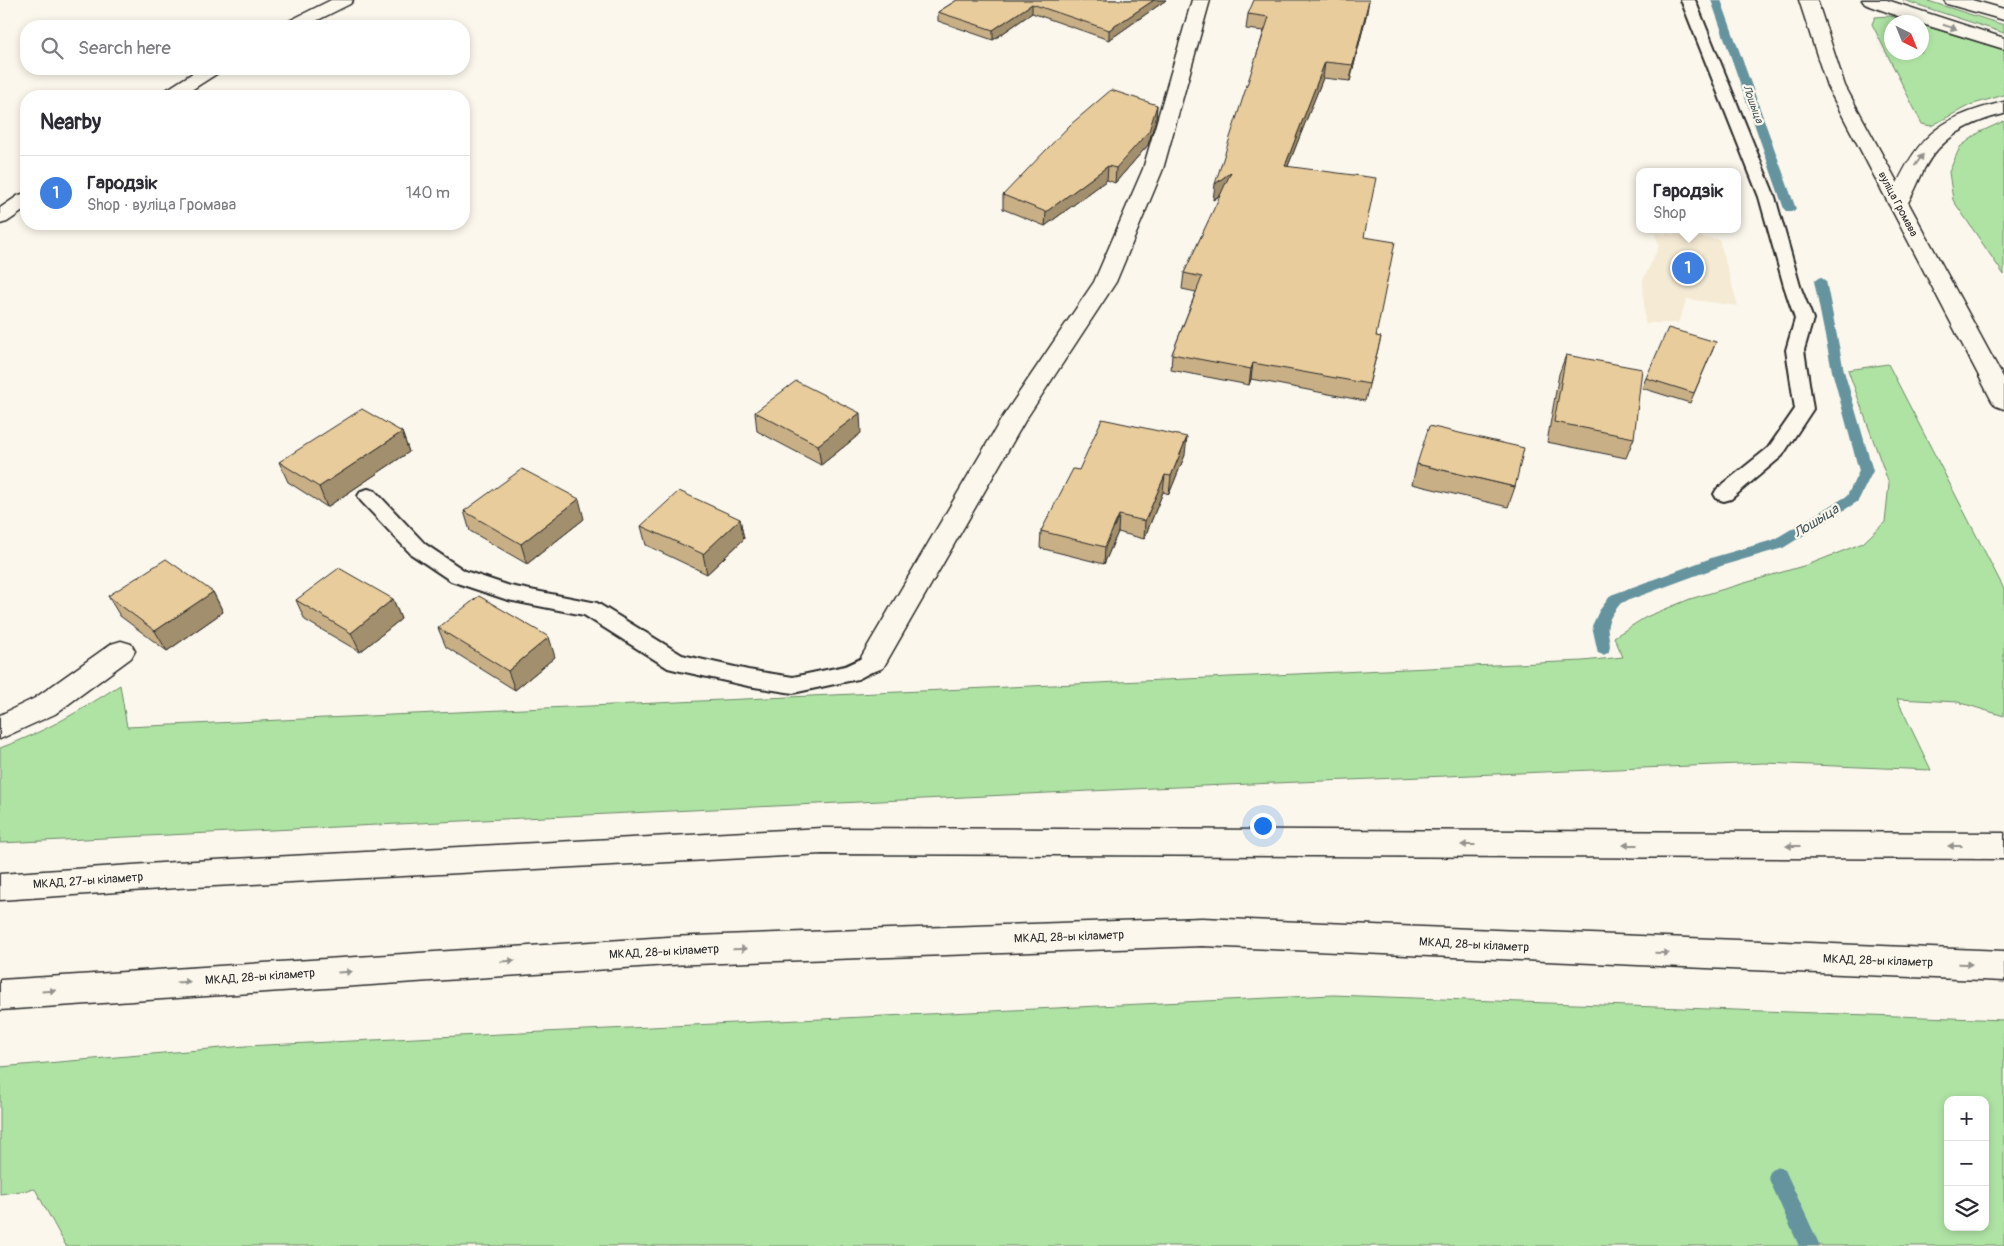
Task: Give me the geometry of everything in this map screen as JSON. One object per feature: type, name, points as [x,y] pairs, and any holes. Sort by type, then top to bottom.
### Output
[{"type":"main road","points":[[305,20],[344,0]]},
{"type":"main road","points":[[873,661],[1014,418],[1105,282],[1153,169],[1201,0]]},
{"type":"main road","name":"вуліца Громава","points":[[1808,0],[1836,86],[2004,401]]},
{"type":"main road","points":[[1871,0],[2004,44]]},
{"type":"main road","points":[[1953,0],[2004,16]]},
{"type":"main road","points":[[179,90],[201,75]]},
{"type":"main road","points":[[1898,203],[1914,166],[1932,141],[1957,124],[1983,112],[2004,108]]},
{"type":"main road","points":[[0,218],[20,203]]},
{"type":"main road","points":[[0,728],[45,706],[121,651]]},
{"type":"main road","name":"МКАД, 27-ы кіламетр","points":[[0,887],[176,874],[822,842],[2004,846]]},
{"type":"main road","name":"МКАД, 28-ы кіламетр","points":[[0,995],[668,951],[1202,932],[2004,966]]},
{"type":"lane","points":[[1688,0],[1767,197],[1792,286],[1804,319],[1795,350],[1804,409],[1775,452],[1724,494]]},
{"type":"lane","points":[[368,496],[418,549],[458,576],[508,593],[590,608],[676,662],[748,678],[792,685],[850,673],[873,661]]},
{"type":"shaded area","points":[[1655,233],[1719,239],[1738,306],[1687,299],[1678,323],[1645,323],[1643,280],[1659,246]]},
{"type":"green space","points":[[1903,0],[1925,0],[2004,25],[2004,33]]},
{"type":"green space","points":[[1884,16],[1884,48],[1872,24],[1875,17]]},
{"type":"green space","points":[[1929,27],[2004,50],[2004,95],[1970,105],[1931,126],[1922,124],[1890,60],[1929,60]]},
{"type":"green space","points":[[2004,121],[2004,275],[1953,200],[1949,172],[1960,147],[1980,132]]},
{"type":"green space","points":[[1888,364],[2004,589],[2004,716],[1958,702],[1897,699],[1931,770],[1764,763],[1153,788],[0,843],[0,748],[62,720],[120,685],[127,727],[1583,661],[1623,657],[1614,637],[1646,617],[1690,599],[1810,564],[1863,543],[1885,522],[1889,484],[1848,370]]},
{"type":"green space","points":[[1333,995],[2004,1020],[2004,1246],[66,1246],[35,1189],[0,1194],[0,1067],[245,1046]]},
{"type":"building","points":[[957,0],[1154,0],[1109,30],[1032,4],[993,30],[938,12]]},
{"type":"building","points":[[1254,0],[1369,0],[1353,65],[1325,62],[1285,166],[1376,178],[1364,237],[1395,242],[1376,336],[1381,337],[1369,384],[1253,363],[1251,369],[1172,354],[1202,277],[1184,273],[1231,172],[1215,184],[1269,17],[1248,14]]},
{"type":"building","points":[[1111,90],[1157,105],[1149,131],[1116,168],[1108,166],[1046,212],[1003,195],[1070,125]]},
{"type":"building","points":[[1668,328],[1716,342],[1694,393],[1646,378]]},
{"type":"building","points":[[1566,355],[1642,369],[1634,438],[1554,422]]},
{"type":"building","points":[[796,381],[860,413],[818,445],[755,412]]},
{"type":"building","points":[[362,409],[402,432],[319,487],[279,462]]},
{"type":"building","points":[[1102,419],[1187,437],[1171,476],[1165,475],[1145,521],[1119,515],[1105,547],[1041,531],[1073,469],[1079,470]]},
{"type":"building","points":[[1429,426],[1524,448],[1515,487],[1417,464]]},
{"type":"building","points":[[522,469],[579,499],[521,544],[464,511]]},
{"type":"building","points":[[679,491],[740,519],[703,554],[641,526]]},
{"type":"building","points":[[166,559],[213,592],[155,631],[108,596]]},
{"type":"building","points":[[339,568],[393,599],[351,633],[296,600]]},
{"type":"building","points":[[479,596],[549,637],[508,671],[438,628]]},
{"type":"waterway","name":"Лошыца","points":[[1716,0],[1790,209]]},
{"type":"waterway","name":"Лошыца","points":[[1603,649],[1600,626],[1604,615],[1616,599],[1719,561],[1778,544],[1852,499],[1866,471],[1838,371],[1820,281]]},
{"type":"waterway","name":"Лошыца","points":[[1778,1177],[1810,1246]]},
{"type":"place","name":"Гародзік","points":[[1688,268]]}]
